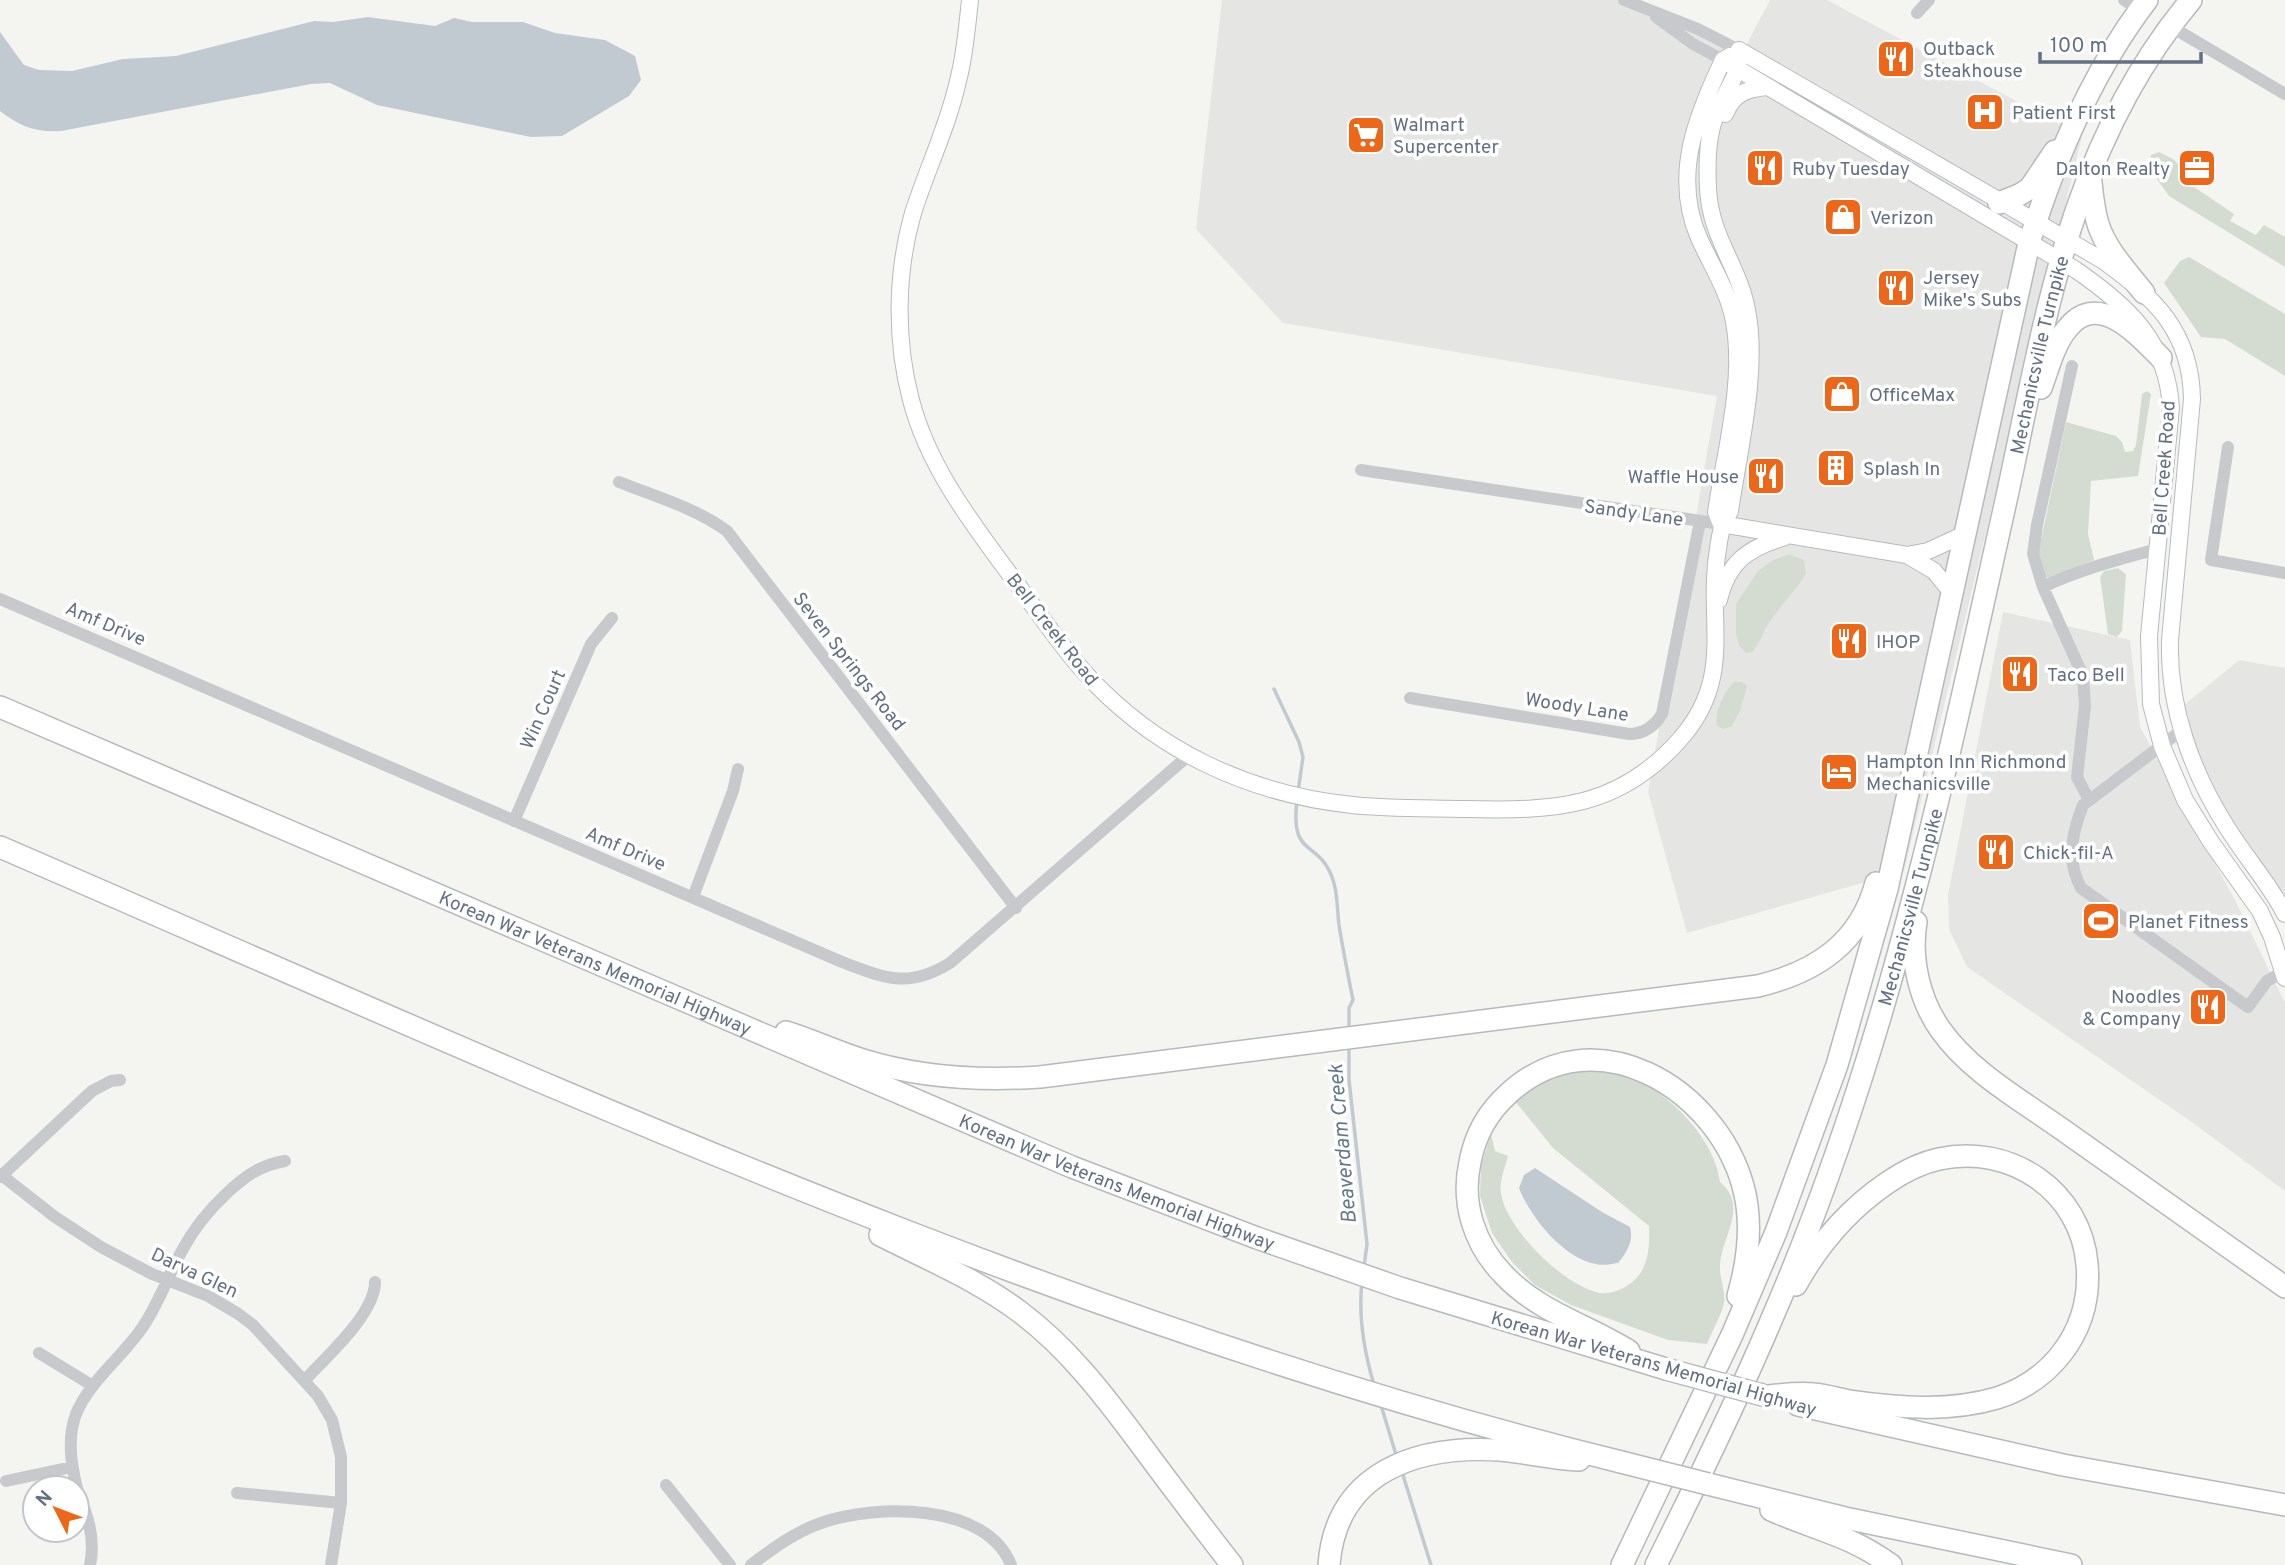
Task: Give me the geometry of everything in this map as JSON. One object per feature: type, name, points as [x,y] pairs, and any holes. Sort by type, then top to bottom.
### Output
[{"type":"highway","name":"Mechanicsville Turnpike","points":[[1656,1565],[1708,1460],[1793,1265],[1853,1102],[1895,965],[1953,736],[2065,238],[2090,172],[2121,104],[2170,26],[2191,0]]},
{"type":"highway","name":"Mechanicsville Turnpike","points":[[1622,1565],[1700,1405],[1776,1232],[1837,1065],[1887,888],[2029,243],[2069,133],[2137,3]]},
{"type":"highway","points":[[1999,203],[2030,188],[2069,133]]},
{"type":"highway","points":[[2090,172],[2095,214],[2102,235],[2144,293]]},
{"type":"highway","points":[[2018,442],[2061,339],[2073,323],[2092,314],[2114,317],[2132,329],[2161,358]]},
{"type":"highway","points":[[676,998],[805,1038],[872,1063],[957,1078],[996,1080],[1040,1077],[1381,1035],[1780,981],[1820,963],[1841,945],[1866,911],[1875,888],[1938,658]]},
{"type":"highway","name":"Korean War Veterans Memorial Highway","points":[[0,707],[1072,1167],[1314,1259],[1555,1337],[1766,1396],[1792,1398],[2063,1465],[2285,1505]]},
{"type":"highway","points":[[1953,736],[1918,910],[1914,944],[1919,981],[1934,1021],[1974,1066],[2285,1287]]},
{"type":"highway","points":[[0,846],[768,1178],[954,1251],[1079,1296],[1415,1405],[1708,1484],[1759,1501],[2071,1565]]},
{"type":"highway","points":[[1658,1366],[1604,1336],[1569,1321],[1523,1293],[1493,1263],[1483,1248],[1471,1219],[1467,1183],[1478,1132],[1488,1115],[1515,1087],[1543,1070],[1563,1063],[1585,1060],[1626,1065],[1668,1084],[1702,1112],[1737,1167],[1747,1208],[1749,1233],[1745,1261],[1737,1302],[1700,1405]]},
{"type":"highway","points":[[1729,1414],[1779,1325],[1810,1262],[1831,1234],[1861,1203],[1899,1175],[1938,1159],[1956,1156],[1988,1157],[2006,1161],[2035,1175],[2058,1195],[2068,1208],[2083,1240],[2087,1258],[2084,1313],[2069,1344],[2044,1372],[2031,1382],[2000,1397],[1943,1407],[1865,1403],[1812,1394],[1792,1398]]},
{"type":"highway","points":[[768,1178],[965,1276],[1033,1323],[1080,1367],[1104,1395],[1232,1565]]},
{"type":"highway","points":[[1329,1565],[1338,1524],[1359,1492],[1392,1466],[1429,1455],[1490,1450],[1511,1451],[1550,1459],[1618,1461]]},
{"type":"highway","points":[[1612,1565],[1677,1451]]},
{"type":"highway","points":[[1667,1565],[1685,1527],[1708,1460]]},
{"type":"highway","points":[[1759,1501],[1798,1522],[1844,1537],[1891,1565]]},
{"type":"street","name":"Bell Creek Road","points":[[970,0],[958,82],[914,209],[903,258],[900,316],[902,350],[912,403],[921,432],[939,469],[977,528],[1064,648],[1114,702],[1138,723],[1188,756],[1259,787],[1349,805],[1533,810],[1568,806],[1593,800],[1616,790],[1641,775],[1667,754],[1702,709],[1713,683],[1716,667],[1716,562],[1721,524],[1730,511],[1749,389],[1750,332],[1747,309],[1742,289],[1717,236],[1708,189],[1713,122],[1737,70],[1739,50],[1948,169],[1999,203],[2109,265],[2144,293],[2178,334],[2188,359],[2192,383],[2192,418],[2169,662],[2173,695],[2182,730],[2201,781],[2228,830],[2265,880],[2285,914]]},
{"type":"street","points":[[1624,0],[1698,29],[1739,50]]},
{"type":"street","points":[[1917,13],[1929,0]]},
{"type":"street","points":[[1650,12],[1679,35],[1723,60],[1739,50]]},
{"type":"street","points":[[2170,26],[2285,94]]},
{"type":"street","name":"Bell Creek Road","points":[[1721,524],[1716,512],[1737,377],[1737,346],[1734,320],[1726,295],[1692,220],[1687,170],[1699,113],[1723,60],[2060,260],[2092,281],[2129,312],[2144,329],[2161,358],[2168,380],[2171,408],[2149,636],[2151,704],[2162,746],[2185,800],[2260,911],[2273,937],[2284,975]]},
{"type":"street","points":[[1709,151],[1734,97],[1750,89],[1767,87]]},
{"type":"street","points":[[2072,366],[2034,545],[2035,564],[2043,587],[2083,676],[2085,706],[2076,772],[2089,800]]},
{"type":"street","points":[[2228,447],[2211,560],[2285,573]]},
{"type":"street","name":"Sandy Lane","points":[[1361,470],[1907,555],[1928,551],[1965,534]]},
{"type":"street","name":"Seven Springs Road","points":[[619,482],[669,502],[727,531],[1016,908]]},
{"type":"street","name":"Woody Lane","points":[[1410,698],[1629,734],[1651,728],[1662,713],[1700,521]]},
{"type":"street","points":[[1716,615],[1723,583],[1736,563],[1763,544],[1790,536]]},
{"type":"street","points":[[2043,587],[2082,569],[2157,549]]},
{"type":"street","name":"Sandy Lane","points":[[1907,555],[1934,571],[1952,593]]},
{"type":"street","name":"Amf Drive","points":[[0,598],[842,962],[884,978],[897,980],[922,977],[940,970],[1016,908],[1188,756]]},
{"type":"street","name":"Win Court","points":[[514,821],[591,645],[612,618]]},
{"type":"street","points":[[2182,730],[2083,805],[2076,824],[2071,862],[2081,888],[2248,1007],[2267,981],[2284,975]]},
{"type":"street","points":[[693,897],[733,791],[738,769]]},
{"type":"street","points":[[1,1175],[92,1091],[120,1080]]},
{"type":"street","points":[[74,1474],[71,1441],[75,1416],[93,1386],[145,1323],[188,1240],[215,1205],[253,1171],[285,1161]]},
{"type":"street","name":"Darva Glen","points":[[1,1175],[79,1234],[152,1274],[208,1296],[237,1313],[253,1325],[304,1380],[325,1406],[338,1437],[343,1478],[331,1565]]},
{"type":"street","points":[[304,1380],[363,1313],[374,1295],[375,1282]]},
{"type":"street","points":[[39,1353],[93,1386]]},
{"type":"street","points":[[6,1481],[72,1467]]},
{"type":"street","points":[[666,1485],[730,1565]]},
{"type":"street","points":[[237,1493],[341,1503]]},
{"type":"street","points":[[751,1565],[811,1526],[850,1515],[891,1511],[938,1516],[977,1527],[1000,1544],[1011,1565]]},
{"type":"street","points":[[90,1565],[91,1533]]},
{"type":"shaded area","points":[[1222,0],[1634,0],[1740,57],[1770,0],[1827,0],[2082,136],[1904,871],[1687,933],[1648,792],[1717,396],[1283,323],[1196,229]]},
{"type":"shaded area","points":[[368,17],[435,26],[454,18],[472,22],[523,22],[555,33],[605,40],[635,56],[641,80],[629,96],[562,136],[531,137],[377,105],[330,83],[311,84],[61,131],[44,131],[29,127],[0,111],[0,32],[24,65],[39,70],[72,71],[123,59],[176,56],[314,21],[333,22]]},
{"type":"shaded area","points":[[2159,152],[2173,159],[2181,167],[2178,176],[2234,214],[2230,221],[2256,235],[2264,225],[2285,237],[2285,267],[2169,196],[2147,165],[2151,155]]},
{"type":"shaded area","points":[[2189,257],[2285,314],[2285,376],[2225,339],[2201,337],[2164,283],[2180,261]]},
{"type":"shaded area","points":[[2147,391],[2151,394],[2138,476],[2091,481],[2088,534],[2094,560],[2049,578],[2045,577],[2038,554],[2066,422],[2116,436],[2122,442],[2125,452],[2133,451],[2142,394]]},
{"type":"shaded area","points":[[1789,554],[1804,560],[1806,574],[1770,621],[1752,652],[1746,653],[1739,646],[1736,633],[1736,604],[1758,571],[1773,560]]},
{"type":"shaded area","points":[[2118,568],[2126,574],[2122,631],[2117,637],[2108,634],[2100,577],[2104,571]]},
{"type":"shaded area","points":[[2003,612],[2130,640],[2140,727],[2235,900],[2285,1003],[2285,1191],[2193,1123],[1967,967],[1949,929],[1948,895]]},
{"type":"shaded area","points":[[2239,660],[2285,668],[2285,914],[2228,830],[2177,711]]},
{"type":"shaded area","points":[[1734,682],[1742,682],[1747,686],[1740,711],[1731,727],[1723,729],[1717,726],[1718,709]]},
{"type":"shaded area","points":[[1584,1070],[1622,1074],[1654,1090],[1670,1102],[1698,1131],[1716,1165],[1720,1182],[1733,1201],[1732,1222],[1720,1264],[1724,1303],[1707,1344],[1668,1340],[1571,1305],[1535,1285],[1512,1262],[1492,1233],[1480,1196],[1481,1166],[1491,1134],[1495,1151],[1508,1156],[1501,1184],[1505,1207],[1525,1239],[1554,1268],[1586,1288],[1600,1293],[1625,1287],[1633,1282],[1643,1269],[1648,1253],[1649,1226],[1553,1148],[1514,1100],[1547,1080]]},
{"type":"shaded area","points":[[1535,1168],[1630,1227],[1629,1246],[1618,1263],[1601,1265],[1584,1260],[1572,1254],[1550,1235],[1531,1211],[1519,1188],[1524,1175]]},
{"type":"waterway","name":"Beaverdam Creek","points":[[1274,689],[1299,742],[1303,757],[1298,792]]},
{"type":"waterway","name":"Beaverdam Creek","points":[[1297,800],[1297,831],[1306,846],[1326,865],[1335,888],[1353,1000],[1349,1008],[1349,1031]]},
{"type":"waterway","name":"Beaverdam Creek","points":[[1349,1045],[1349,1080],[1367,1244],[1364,1267]]},
{"type":"waterway","name":"Beaverdam Creek","points":[[1362,1282],[1363,1334],[1374,1385]]},
{"type":"waterway","name":"Beaverdam Creek","points":[[1380,1402],[1397,1458]]},
{"type":"waterway","name":"Beaverdam Creek","points":[[1402,1472],[1431,1565]]},
{"type":"place","name":"Outback Steakhouse","points":[[1896,59]]},
{"type":"place","name":"Patient First","points":[[1985,112]]},
{"type":"place","name":"Walmart Supercenter","points":[[1366,135]]},
{"type":"place","name":"Ruby Tuesday","points":[[1765,168]]},
{"type":"place","name":"Dalton Realty","points":[[2197,168]]},
{"type":"place","name":"Verizon","points":[[1843,217]]},
{"type":"place","name":"Jersey Mike's Subs","points":[[1896,288]]},
{"type":"place","name":"OfficeMax","points":[[1842,394]]},
{"type":"place","name":"Splash In","points":[[1836,468]]},
{"type":"place","name":"Waffle House","points":[[1766,476]]},
{"type":"place","name":"IHOP","points":[[1849,641]]},
{"type":"place","name":"Taco Bell","points":[[2020,674]]},
{"type":"place","name":"Hampton Inn Richmond Mechanicsville","points":[[1839,772]]},
{"type":"place","name":"Chick-fil-A","points":[[1996,852]]},
{"type":"place","name":"Planet Fitness","points":[[2101,921]]},
{"type":"place","name":"Noodles & Company","points":[[2208,1007]]}]
